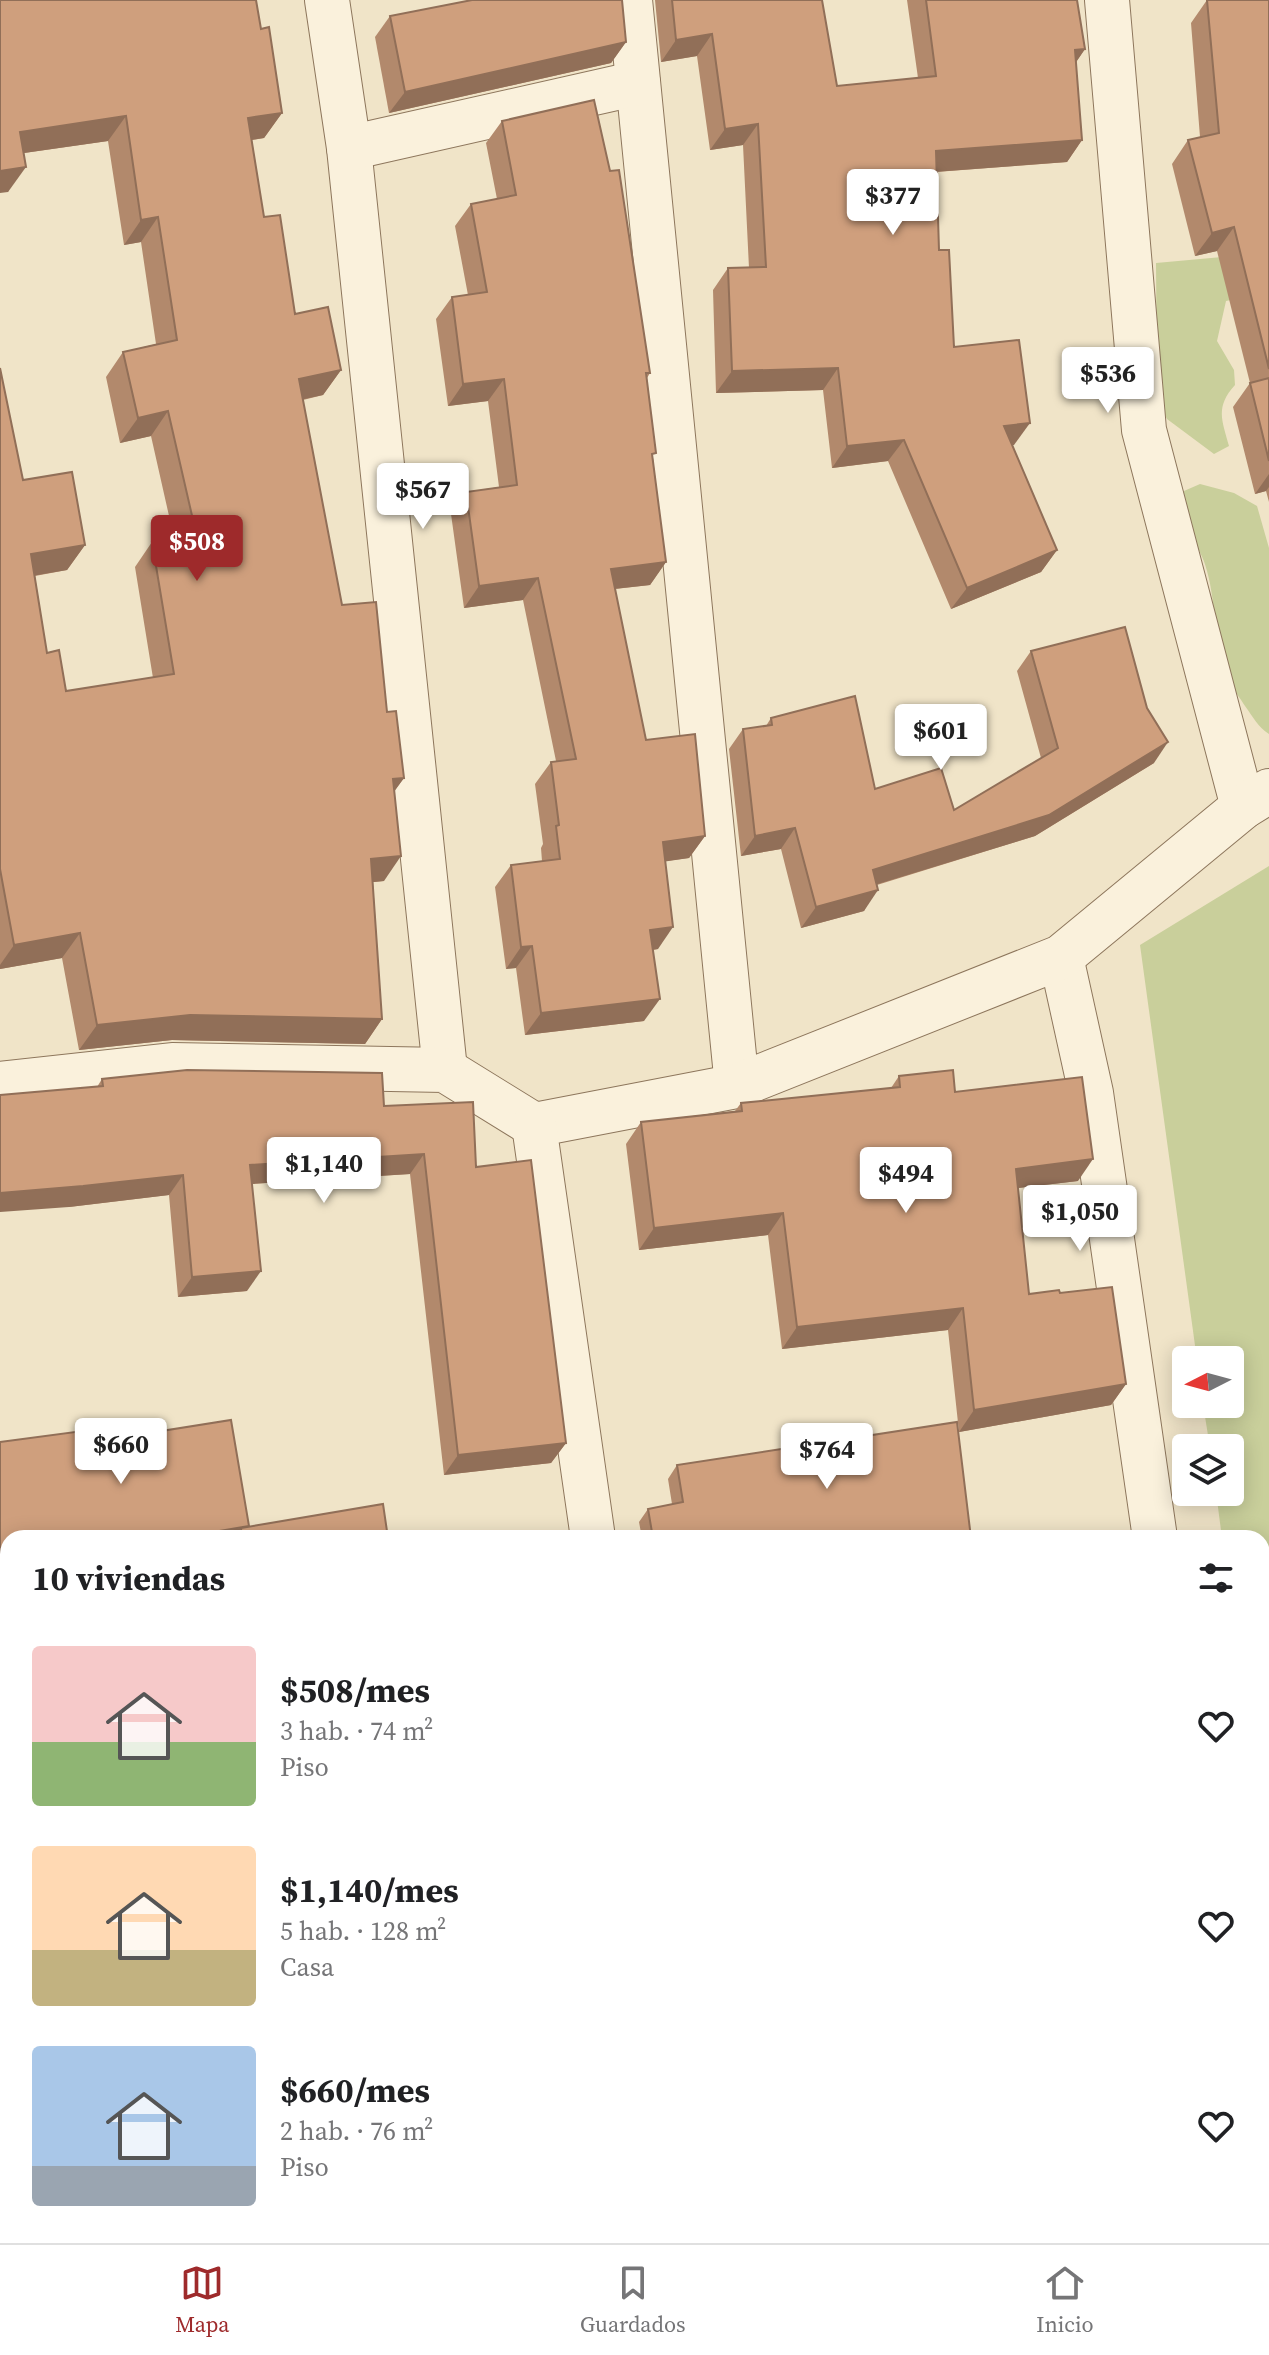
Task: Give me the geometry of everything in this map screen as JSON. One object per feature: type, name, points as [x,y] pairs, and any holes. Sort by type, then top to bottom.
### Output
[{"type":"street","points":[[327,0],[349,148],[445,1070]]},
{"type":"street","points":[[630,0],[737,1086]]},
{"type":"street","points":[[0,1084],[172,1065],[445,1070],[534,1125],[737,1086],[1061,957],[1256,799],[1144,430],[1107,0]]},
{"type":"street","points":[[349,148],[638,83]]},
{"type":"street","points":[[1061,957],[1091,1093],[1154,1530]]},
{"type":"street","points":[[534,1125],[592,1530]]},
{"type":"green space","points":[[1244,255],[1269,292],[1226,301],[1217,341],[1234,370],[1235,385],[1222,407],[1229,446],[1214,454],[1167,419],[1157,400],[1156,263]]},
{"type":"green space","points":[[1200,484],[1234,493],[1257,506],[1269,548],[1269,734],[1245,706],[1224,667],[1207,571],[1185,526],[1184,491]]},
{"type":"green space","points":[[1269,866],[1269,1530],[1221,1530],[1218,1506],[1244,1506],[1244,1434],[1208,1434],[1205,1418],[1244,1418],[1244,1346],[1195,1346],[1140,945]]},
{"type":"building","points":[[0,0],[256,0],[261,29],[269,27],[282,113],[248,118],[264,217],[280,215],[295,314],[328,307],[341,370],[299,379],[342,605],[376,602],[387,712],[396,711],[404,778],[393,779],[401,856],[371,859],[382,1019],[190,1015],[97,1025],[80,933],[14,945],[0,869],[0,368],[23,480],[72,472],[85,545],[31,554],[47,653],[59,650],[66,691],[174,674],[152,542],[196,533],[168,411],[138,418],[123,352],[177,340],[158,217],[141,220],[126,116],[20,132],[26,167],[0,171]]},
{"type":"building","points":[[472,0],[622,0],[626,42],[405,92],[390,16]]},
{"type":"building","points":[[672,0],[822,0],[837,86],[936,76],[926,0],[1077,0],[1085,49],[1075,50],[1082,140],[936,151],[939,250],[949,250],[954,347],[1019,340],[1030,423],[1004,426],[1057,550],[967,588],[904,440],[847,446],[838,368],[732,371],[728,268],[766,267],[758,124],[725,129],[712,34],[676,40]]},
{"type":"building","points":[[1207,0],[1269,0],[1269,369],[1234,227],[1212,233],[1188,140],[1219,133]]},
{"type":"building","points":[[594,100],[610,171],[619,170],[650,373],[646,373],[656,453],[652,454],[666,562],[611,569],[646,740],[695,734],[705,836],[663,842],[673,927],[650,930],[660,999],[541,1013],[532,946],[521,947],[511,865],[560,859],[551,762],[576,759],[538,578],[479,586],[466,492],[517,485],[504,379],[463,384],[452,297],[487,292],[471,204],[516,195],[502,121]]},
{"type":"building","points":[[1269,378],[1269,461],[1250,383]]},
{"type":"building","points":[[1125,627],[1147,708],[1168,742],[1049,815],[873,870],[878,890],[816,907],[795,828],[755,836],[743,729],[772,725],[771,718],[855,696],[875,789],[941,768],[954,810],[1058,748],[1031,651]]},
{"type":"building","points":[[187,1070],[382,1073],[384,1106],[473,1102],[476,1167],[531,1160],[566,1443],[458,1455],[424,1154],[250,1165],[261,1271],[192,1277],[183,1175],[0,1193],[0,1095],[103,1086],[102,1079]]},
{"type":"building","points":[[953,1070],[955,1092],[1082,1077],[1093,1159],[1016,1169],[1029,1294],[1112,1287],[1126,1384],[974,1410],[963,1308],[797,1327],[783,1213],[654,1228],[641,1122],[742,1111],[741,1103],[900,1087],[899,1076]]},
{"type":"building","points":[[231,1420],[249,1526],[225,1530],[0,1530],[0,1442],[90,1430],[92,1442]]},
{"type":"building","points":[[957,1422],[970,1530],[652,1530],[648,1509],[683,1502],[677,1465]]},
{"type":"building","points":[[383,1504],[387,1530],[241,1530]]}]
